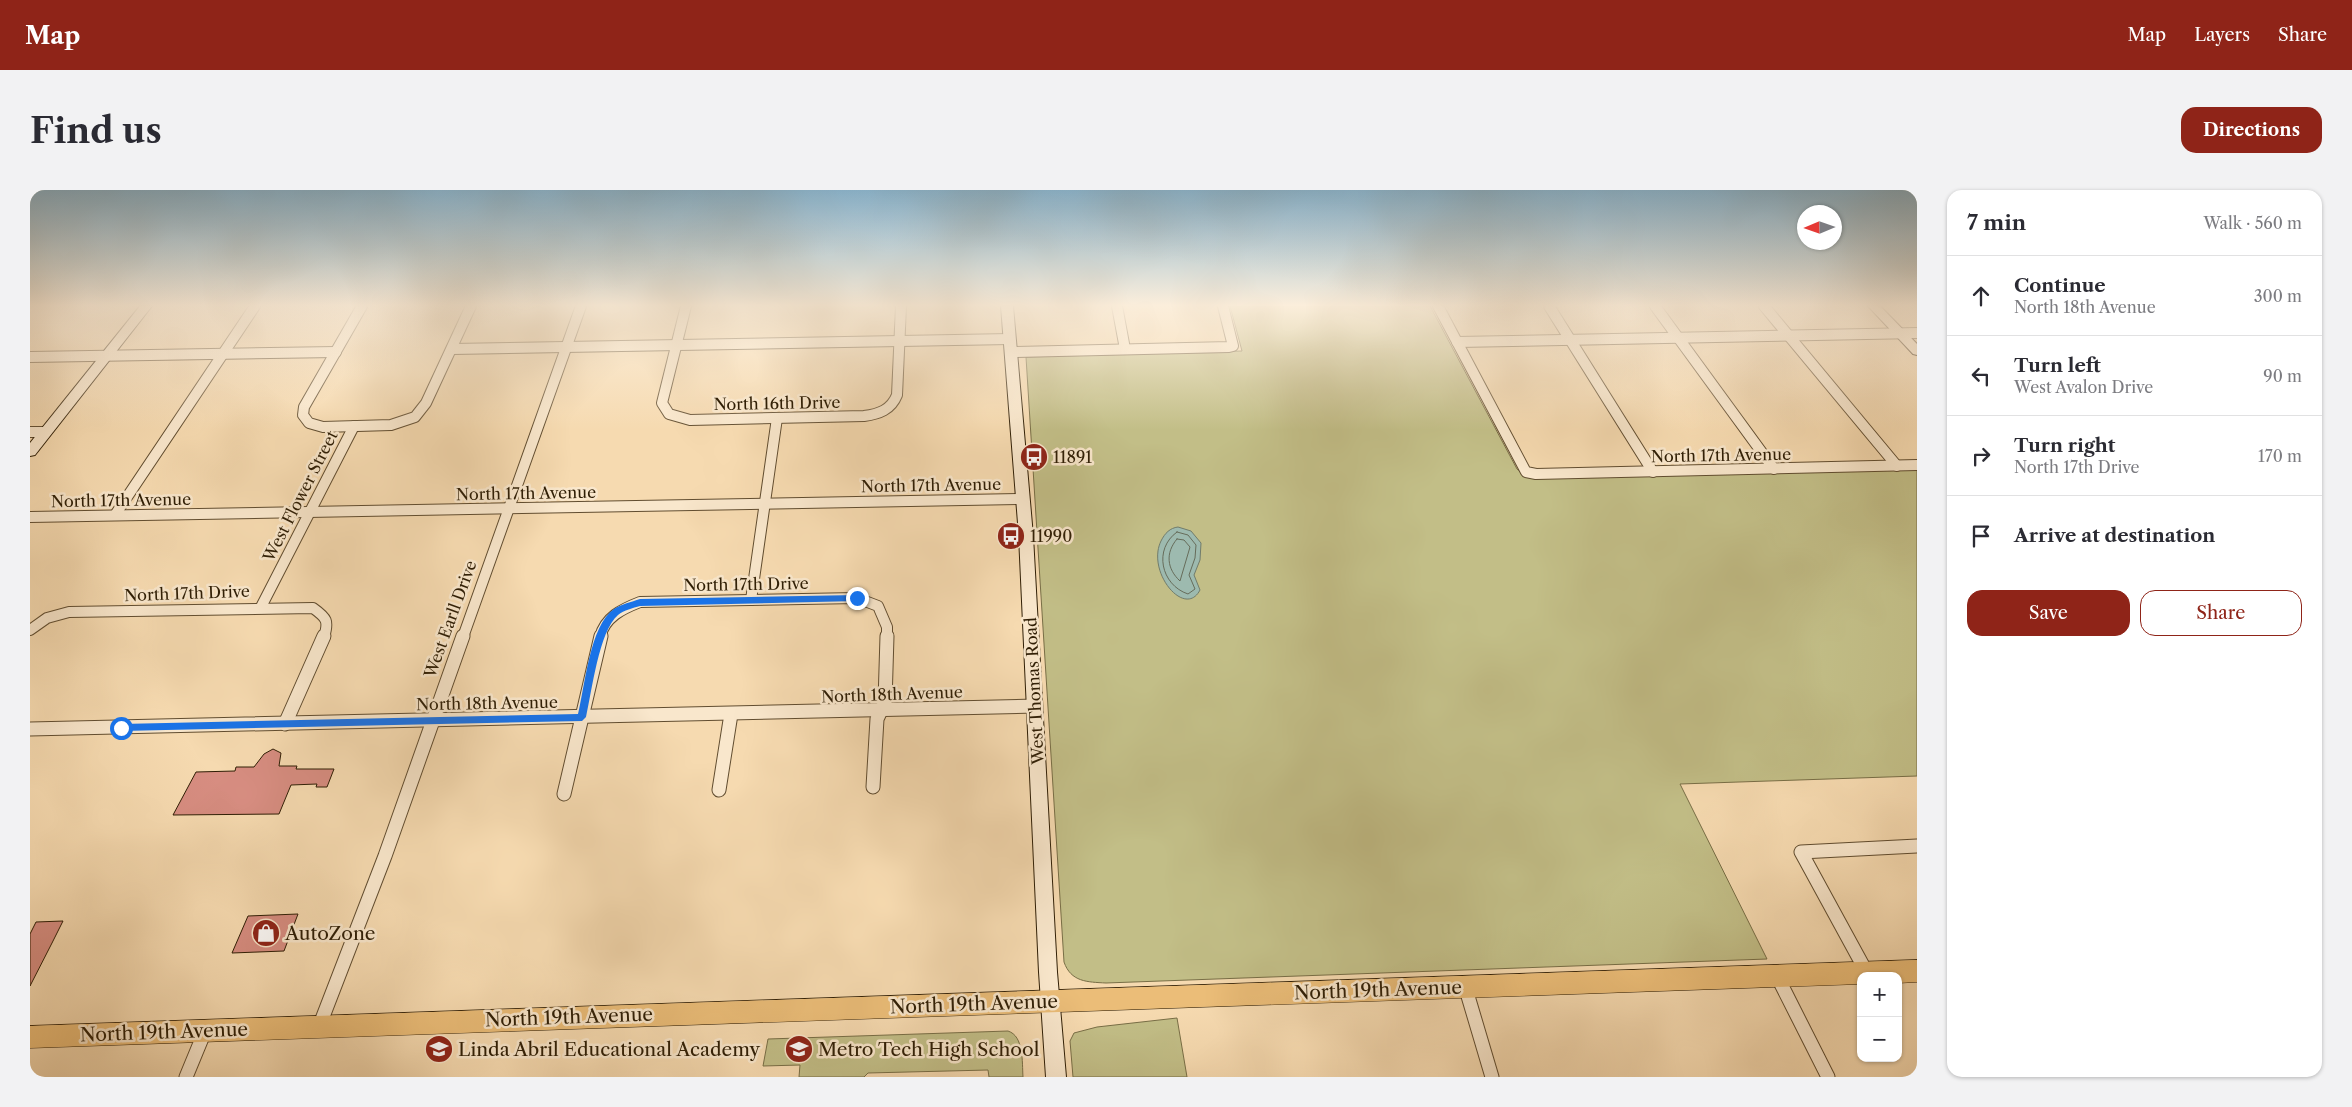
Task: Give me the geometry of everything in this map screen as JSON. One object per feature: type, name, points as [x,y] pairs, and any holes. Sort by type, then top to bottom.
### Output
[{"type":"main road","points":[[30,452],[114,347]]},
{"type":"main road","name":"West Thomas Road","points":[[1011,347],[1023,498],[1050,1002],[1056,1077]]},
{"type":"main road","name":"North 19th Avenue","points":[[1892,972],[1917,971]]},
{"type":"main road","name":"North 19th Avenue","points":[[30,1036],[1857,973]]},
{"type":"street","points":[[115,515],[227,347]]},
{"type":"street","points":[[339,347],[304,407],[303,415],[309,424],[318,426],[391,425],[415,417],[426,403],[452,349],[599,347]]},
{"type":"street","name":"North 16th Drive","points":[[676,347],[662,404],[666,412],[682,419],[871,416],[890,408],[897,395],[900,347]]},
{"type":"street","points":[[1079,347],[1125,349],[1183,347]]},
{"type":"street","name":"North 17th Avenue","points":[[1460,347],[1522,468],[1526,472],[1536,474],[1653,472],[1917,465]]},
{"type":"street","points":[[1575,347],[1653,472]]},
{"type":"street","points":[[1685,347],[1774,469]]},
{"type":"street","points":[[1798,347],[1897,466]]},
{"type":"street","name":"West Earll Drive","points":[[319,1027],[385,856],[566,348]]},
{"type":"street","points":[[30,357],[336,352]]},
{"type":"street","points":[[752,600],[777,418]]},
{"type":"street","name":"West Flower Street","points":[[261,607],[354,426]]},
{"type":"street","points":[[30,432],[46,432]]},
{"type":"street","name":"North 17th Avenue","points":[[30,517],[1023,498]]},
{"type":"street","name":"North 17th Drive","points":[[582,717],[602,630],[616,612],[640,602],[857,598],[878,606],[887,627],[885,702],[881,711]]},
{"type":"street","name":"North 17th Drive","points":[[30,630],[46,618],[69,612],[261,607],[313,608],[326,617],[328,623],[324,637],[285,724]]},
{"type":"street","name":"North 18th Avenue","points":[[30,729],[1035,706]]},
{"type":"street","points":[[873,787],[877,719],[881,711]]},
{"type":"street","points":[[719,790],[731,714]]},
{"type":"street","points":[[564,794],[582,717]]},
{"type":"street","points":[[1866,972],[1801,852],[1917,846]]},
{"type":"street","points":[[1777,976],[1828,1077]]},
{"type":"street","points":[[1465,986],[1492,1077]]},
{"type":"street","points":[[186,1077],[205,1030]]},
{"type":"shaded area","points":[[1241,347],[1452,347],[1517,469],[1526,476],[1917,470],[1917,776],[1680,784],[1767,959],[1106,983],[1080,980],[1071,974],[1064,962],[1026,357],[1242,351]]},
{"type":"shaded area","points":[[1177,1018],[1187,1077],[1073,1077],[1070,1041],[1074,1033],[1097,1027]]},
{"type":"shaded area","points":[[1008,1031],[1017,1038],[1020,1044],[1023,1077],[989,1077],[988,1070],[868,1073],[864,1077],[799,1077],[800,1065],[763,1066],[768,1039]]},
{"type":"water","points":[[1178,527],[1191,531],[1201,543],[1200,560],[1194,575],[1200,590],[1193,597],[1185,599],[1169,588],[1159,566],[1158,553],[1161,541],[1168,531]]},
{"type":"building","points":[[273,749],[281,753],[279,766],[297,766],[296,769],[334,769],[327,787],[316,787],[317,784],[291,785],[279,814],[173,815],[196,772],[235,771],[236,767],[254,767],[264,754]]},
{"type":"building","name":"AutoZone","points":[[298,914],[284,951],[232,953],[248,916]]},
{"type":"building","points":[[63,921],[30,986],[30,934],[36,922]]},
{"type":"place","name":"11891","points":[[1034,457]]},
{"type":"place","name":"11990","points":[[1011,536]]},
{"type":"place","name":"AutoZone","points":[[266,933]]},
{"type":"place","name":"Linda Abril Educational Academy","points":[[439,1049]]},
{"type":"place","name":"Metro Tech High School","points":[[799,1049]]},
{"type":"route","points":[[121,728],[582,717],[602,630],[607,620],[616,612],[628,606],[640,602],[857,598]]}]
